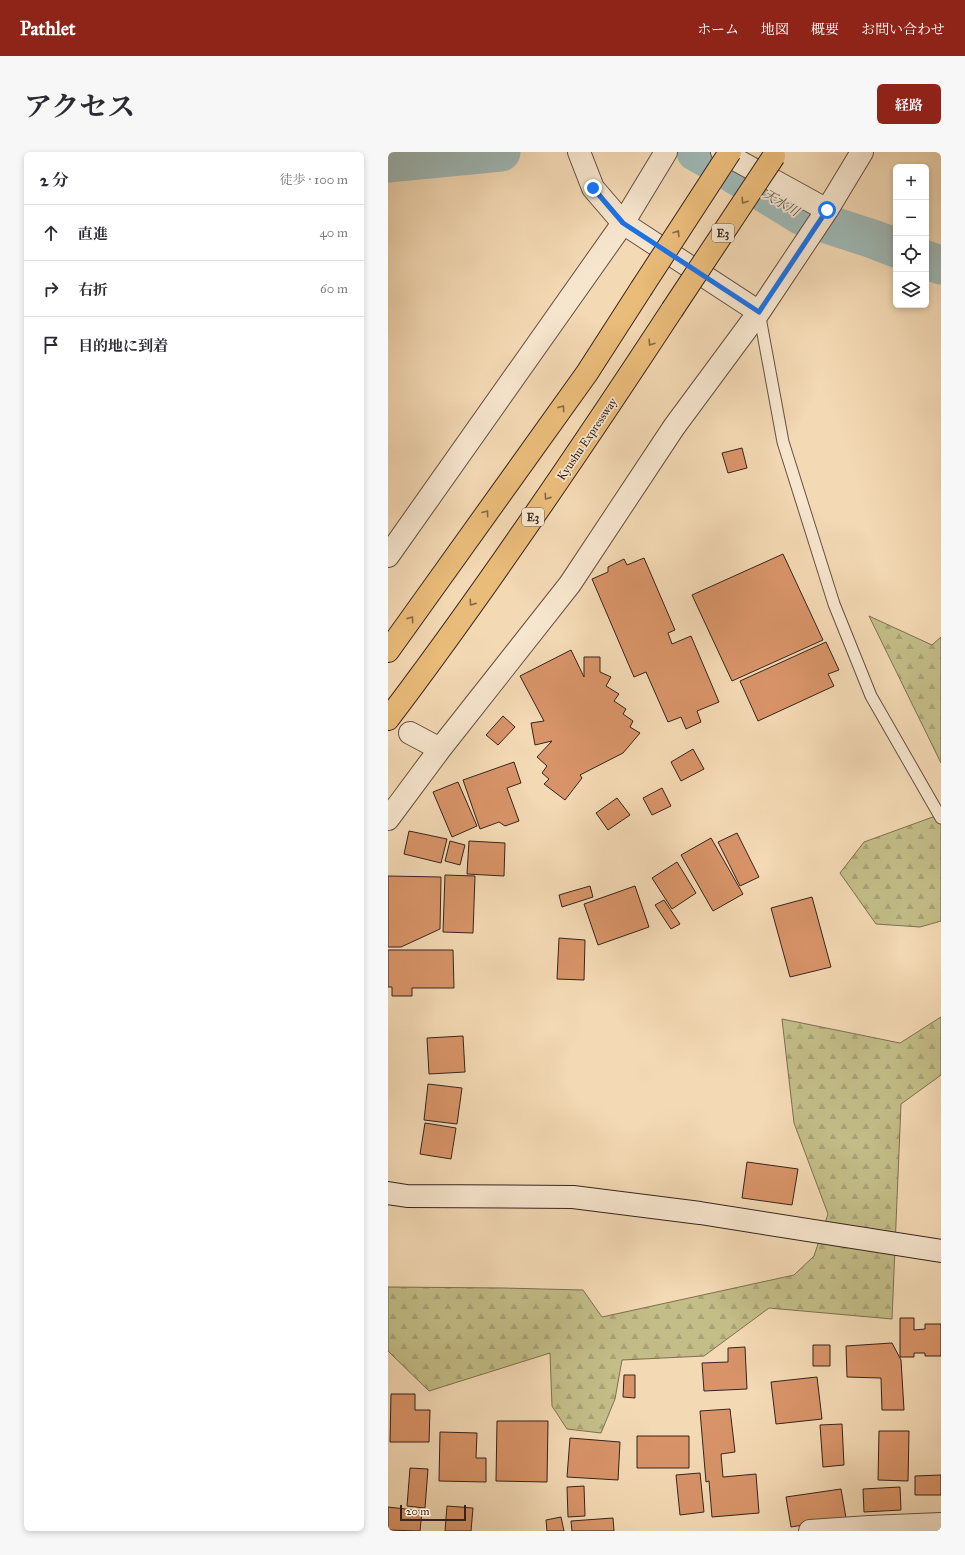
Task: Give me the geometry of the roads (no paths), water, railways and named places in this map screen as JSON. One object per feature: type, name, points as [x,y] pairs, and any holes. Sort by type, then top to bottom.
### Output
[{"type":"highway","points":[[388,651],[587,373],[730,152]]},
{"type":"highway","name":"Kyushu Expressway","points":[[388,719],[426,669],[570,464],[775,154]]},
{"type":"street","points":[[579,152],[593,188],[623,223],[759,312]]},
{"type":"street","points":[[388,556],[623,223],[666,152]]},
{"type":"street","points":[[722,152],[827,210]]},
{"type":"street","points":[[388,818],[570,584],[674,426],[759,312],[827,210],[862,152]]},
{"type":"street","points":[[410,733],[440,750]]},
{"type":"street","points":[[388,1193],[407,1196],[573,1197],[700,1213],[941,1250]]},
{"type":"street","points":[[810,1531],[869,1526],[941,1524]]},
{"type":"lane","points":[[759,312],[783,442],[834,604],[871,696],[941,818]]},
{"type":"waterway","name":"天水川","points":[[388,163],[501,152]]},
{"type":"waterway","name":"天水川","points":[[696,152],[802,216],[893,247]]},
{"type":"waterway","name":"天水川","points":[[929,261],[941,265]]}]
